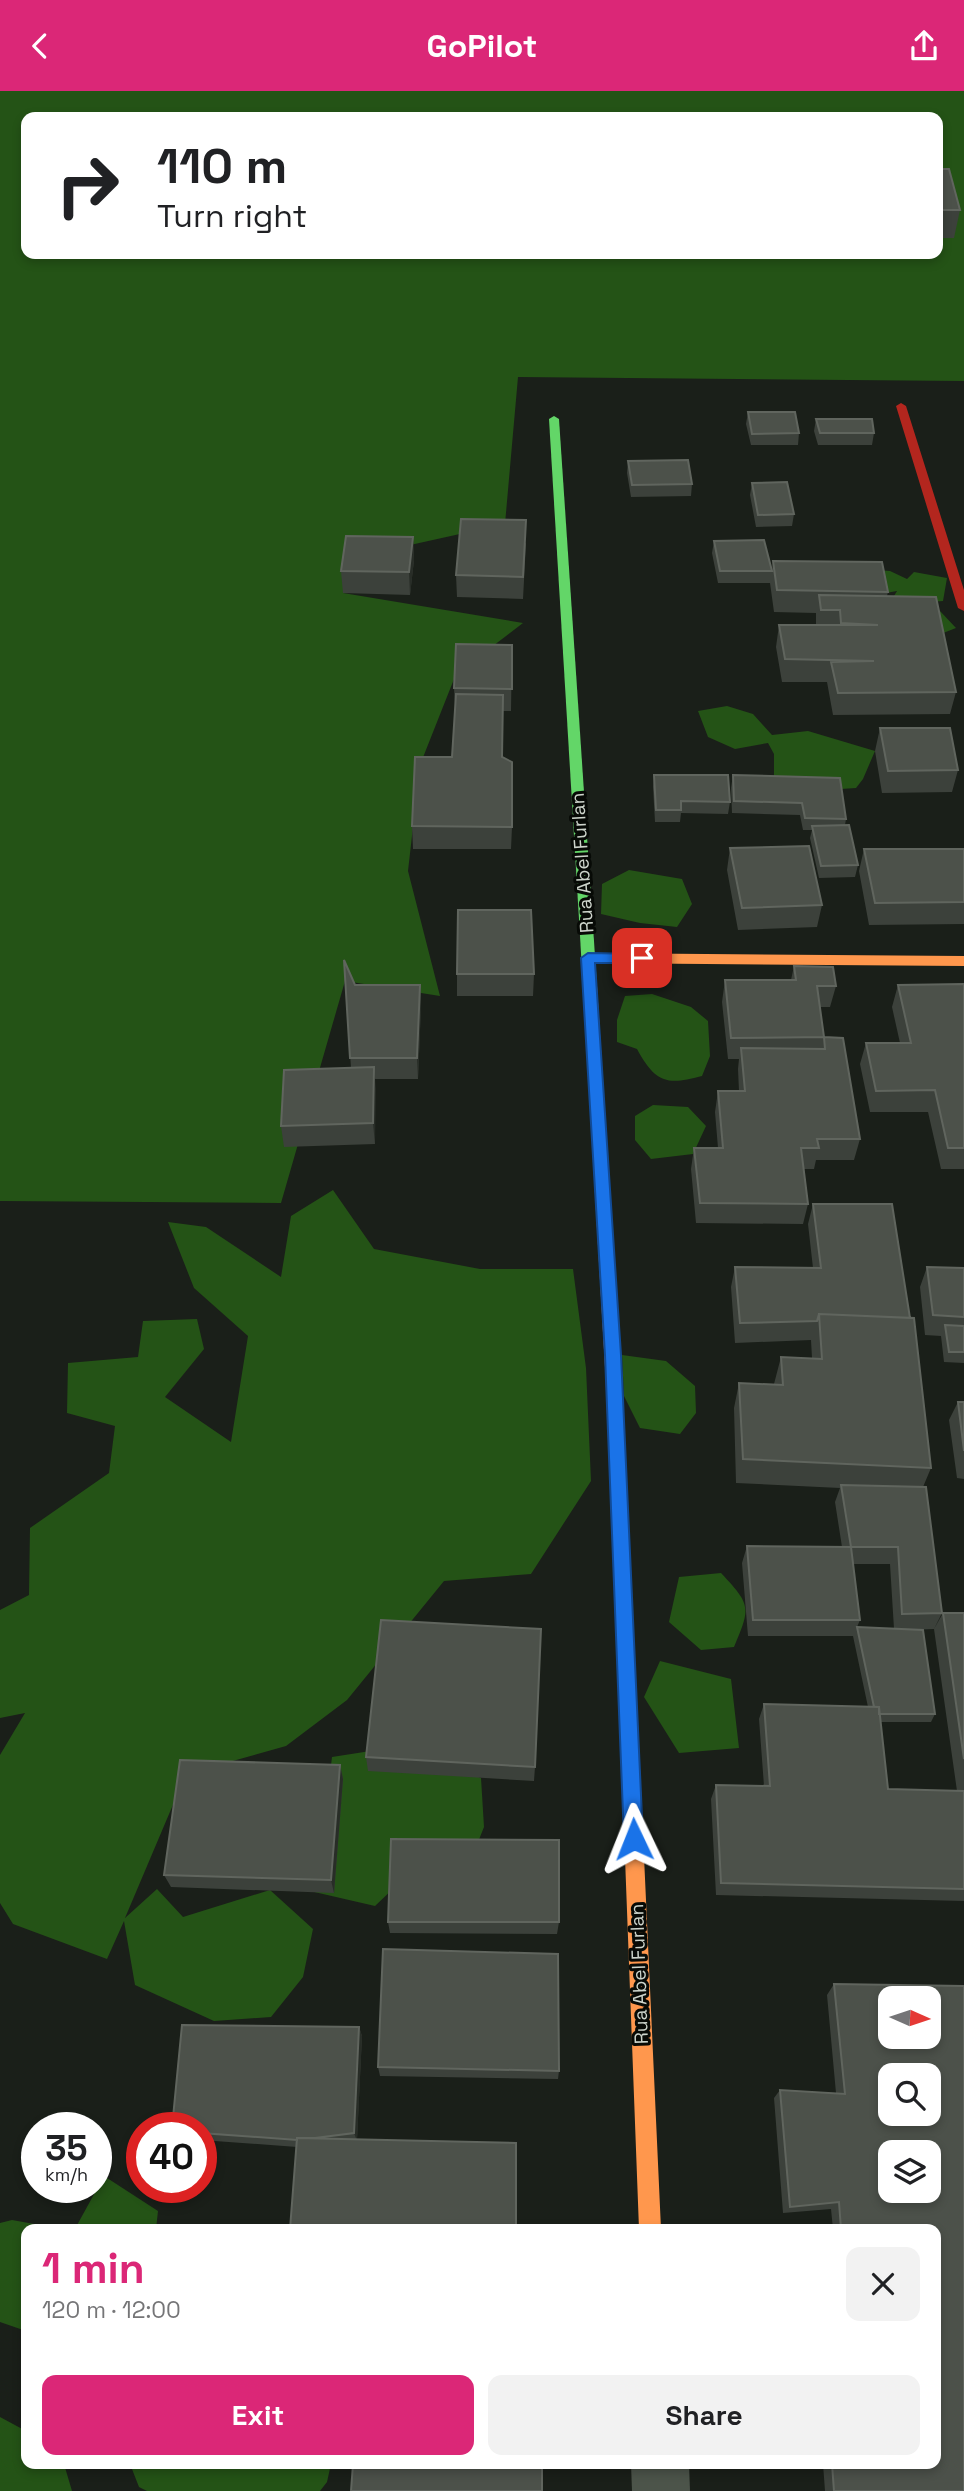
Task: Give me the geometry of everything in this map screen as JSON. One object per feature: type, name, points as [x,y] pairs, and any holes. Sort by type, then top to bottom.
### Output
[{"type":"street","points":[[901,406],[964,608]]},
{"type":"street","name":"Rua Abel Furlan","points":[[554,419],[613,1367],[650,2224]]},
{"type":"street","points":[[588,958],[964,961]]},
{"type":"street","points":[[660,2469],[662,2491]]},
{"type":"green space","points":[[0,91],[964,91],[964,381],[518,377],[505,524],[347,559],[343,593],[523,623],[456,674],[420,765],[408,871],[440,996],[345,981],[281,1203],[0,1201]]},
{"type":"green space","points":[[861,569],[890,571],[907,579],[914,572],[947,578],[943,601],[918,603],[940,611],[956,628],[933,637],[883,614],[897,591],[880,594]]},
{"type":"green space","points":[[727,706],[753,714],[772,735],[808,731],[875,751],[863,779],[856,788],[825,790],[774,783],[774,754],[768,743],[735,749],[708,737],[698,711]]},
{"type":"green space","points":[[629,870],[682,879],[692,904],[677,927],[640,923],[601,914],[602,884]]},
{"type":"green space","points":[[652,994],[691,1007],[708,1021],[710,1056],[702,1076],[679,1081],[663,1079],[650,1069],[637,1049],[617,1042],[617,1020],[625,996]]},
{"type":"green space","points":[[653,1105],[688,1107],[706,1126],[693,1154],[651,1159],[635,1140],[635,1116]]},
{"type":"green space","points":[[333,1190],[374,1249],[480,1269],[573,1269],[586,1368],[591,1481],[531,1574],[444,1581],[347,1700],[286,1746],[186,1774],[125,1918],[157,1889],[183,1917],[270,1890],[313,1929],[303,1977],[271,2017],[214,2021],[135,1985],[124,1921],[107,1959],[13,1924],[0,1903],[0,1755],[25,1713],[0,1718],[0,1610],[29,1595],[30,1528],[109,1473],[115,1426],[67,1413],[68,1363],[138,1357],[143,1321],[197,1319],[204,1349],[165,1397],[231,1442],[248,1336],[194,1288],[168,1222],[206,1227],[281,1277],[291,1216]]},
{"type":"green space","points":[[622,1355],[666,1361],[695,1386],[696,1413],[680,1434],[640,1428],[624,1396]]},
{"type":"green space","points":[[721,1573],[743,1600],[743,1623],[734,1647],[701,1650],[669,1622],[679,1577]]},
{"type":"green space","points":[[660,1661],[731,1679],[739,1748],[679,1753],[644,1697]]},
{"type":"green space","points":[[396,1747],[481,1778],[484,1827],[474,1852],[419,1864],[375,1906],[310,1891],[326,1807],[332,1757]]},
{"type":"green space","points":[[112,2181],[126,2190],[126,2203],[146,2203],[158,2211],[157,2224],[78,2224],[89,2203],[112,2203]]},
{"type":"green space","points":[[12,2220],[34,2224],[21,2224],[21,2329],[0,2322],[0,2223]]},
{"type":"green space","points":[[0,2417],[21,2428],[21,2469],[65,2469],[72,2491],[0,2491]]},
{"type":"green space","points":[[132,2469],[330,2469],[327,2482],[320,2491],[147,2491],[139,2487]]},
{"type":"building","points":[[943,169],[949,169],[960,210],[943,210]]},
{"type":"building","points":[[748,412],[795,412],[799,433],[752,434]]},
{"type":"building","points":[[816,419],[872,419],[874,433],[820,433]]},
{"type":"building","points":[[688,460],[692,484],[632,485],[628,461]]},
{"type":"building","points":[[787,482],[794,514],[758,515],[752,483]]},
{"type":"building","points":[[461,519],[526,520],[523,577],[456,575]]},
{"type":"building","points":[[346,536],[413,537],[409,572],[341,571]]},
{"type":"building","points":[[764,540],[772,571],[720,571],[714,541]]},
{"type":"building","points":[[773,561],[882,562],[888,592],[777,590]]},
{"type":"building","points":[[819,595],[936,597],[956,692],[838,693],[831,662],[874,661],[785,659],[779,625],[878,625],[841,623],[840,610],[821,610]]},
{"type":"building","points":[[456,644],[512,645],[512,689],[454,688]]},
{"type":"building","points":[[456,694],[503,695],[502,757],[512,762],[512,827],[412,826],[415,757],[452,757]]},
{"type":"building","points":[[880,728],[950,728],[958,770],[888,771]]},
{"type":"building","points":[[654,775],[728,775],[730,802],[681,801],[681,810],[656,810]]},
{"type":"building","points":[[733,775],[840,778],[846,819],[805,818],[802,803],[734,801]]},
{"type":"building","points":[[849,825],[858,865],[821,866],[812,826]]},
{"type":"building","points":[[809,846],[822,905],[742,908],[730,848]]},
{"type":"building","points":[[864,849],[964,849],[964,902],[875,903]]},
{"type":"building","points":[[458,910],[531,910],[534,974],[457,974]]},
{"type":"building","points":[[344,960],[355,985],[420,985],[417,1058],[350,1058]]},
{"type":"building","points":[[794,966],[833,967],[836,986],[817,986],[824,1037],[731,1038],[725,980],[796,980]]},
{"type":"building","points":[[964,984],[964,1148],[948,1148],[935,1090],[876,1091],[866,1043],[911,1043],[898,985]]},
{"type":"building","points":[[824,1037],[843,1038],[860,1139],[817,1139],[819,1148],[801,1148],[808,1204],[700,1203],[694,1148],[723,1148],[718,1091],[745,1091],[741,1048],[825,1049]]},
{"type":"building","points":[[374,1067],[373,1123],[281,1126],[284,1070]]},
{"type":"building","points":[[813,1204],[892,1204],[910,1318],[819,1314],[817,1321],[740,1323],[735,1267],[821,1268]]},
{"type":"building","points":[[927,1267],[964,1268],[964,1317],[933,1315]]},
{"type":"building","points":[[819,1314],[914,1318],[931,1468],[743,1459],[739,1383],[783,1385],[781,1357],[822,1359]]},
{"type":"building","points":[[945,1325],[964,1326],[964,1352],[949,1352]]},
{"type":"building","points":[[958,1402],[964,1402],[964,1451]]},
{"type":"building","points":[[841,1485],[926,1487],[942,1613],[902,1614],[898,1547],[851,1547]]},
{"type":"building","points":[[747,1546],[851,1547],[860,1620],[753,1620]]},
{"type":"building","points":[[943,1613],[964,1613],[964,1759]]},
{"type":"building","points":[[381,1620],[541,1629],[535,1767],[366,1757]]},
{"type":"building","points":[[857,1627],[923,1630],[935,1714],[879,1714],[879,1707],[874,1707]]},
{"type":"building","points":[[764,1704],[879,1707],[888,1789],[964,1791],[964,1889],[721,1883],[716,1785],[770,1786]]},
{"type":"building","points":[[180,1760],[340,1765],[331,1880],[164,1875]]},
{"type":"building","points":[[391,1839],[559,1840],[559,1922],[388,1922]]},
{"type":"building","points":[[383,1949],[558,1954],[559,2071],[378,2067]]},
{"type":"building","points":[[834,1984],[964,1986],[964,2491],[834,2491],[832,2469],[941,2469],[941,2224],[841,2224],[839,2202],[790,2207],[780,2090],[845,2094]]},
{"type":"building","points":[[182,2025],[359,2027],[354,2133],[297,2140],[217,2134],[217,2112],[174,2112]]},
{"type":"building","points":[[297,2138],[516,2143],[516,2224],[290,2224]]},
{"type":"building","points":[[353,2469],[542,2469],[542,2491],[351,2491]]},
{"type":"traffic: fast","points":[[554,419],[590,986]]},
{"type":"traffic: slow","points":[[588,958],[964,961]]},
{"type":"traffic: slow","points":[[590,986],[613,1367]]},
{"type":"traffic: slow","points":[[629,1725],[650,2224]]},
{"type":"traffic: jam","points":[[901,406],[964,608]]},
{"type":"traffic: jam","points":[[613,1367],[629,1725]]},
{"type":"route","points":[[634,1839],[613,1355],[588,958],[642,958]]}]
